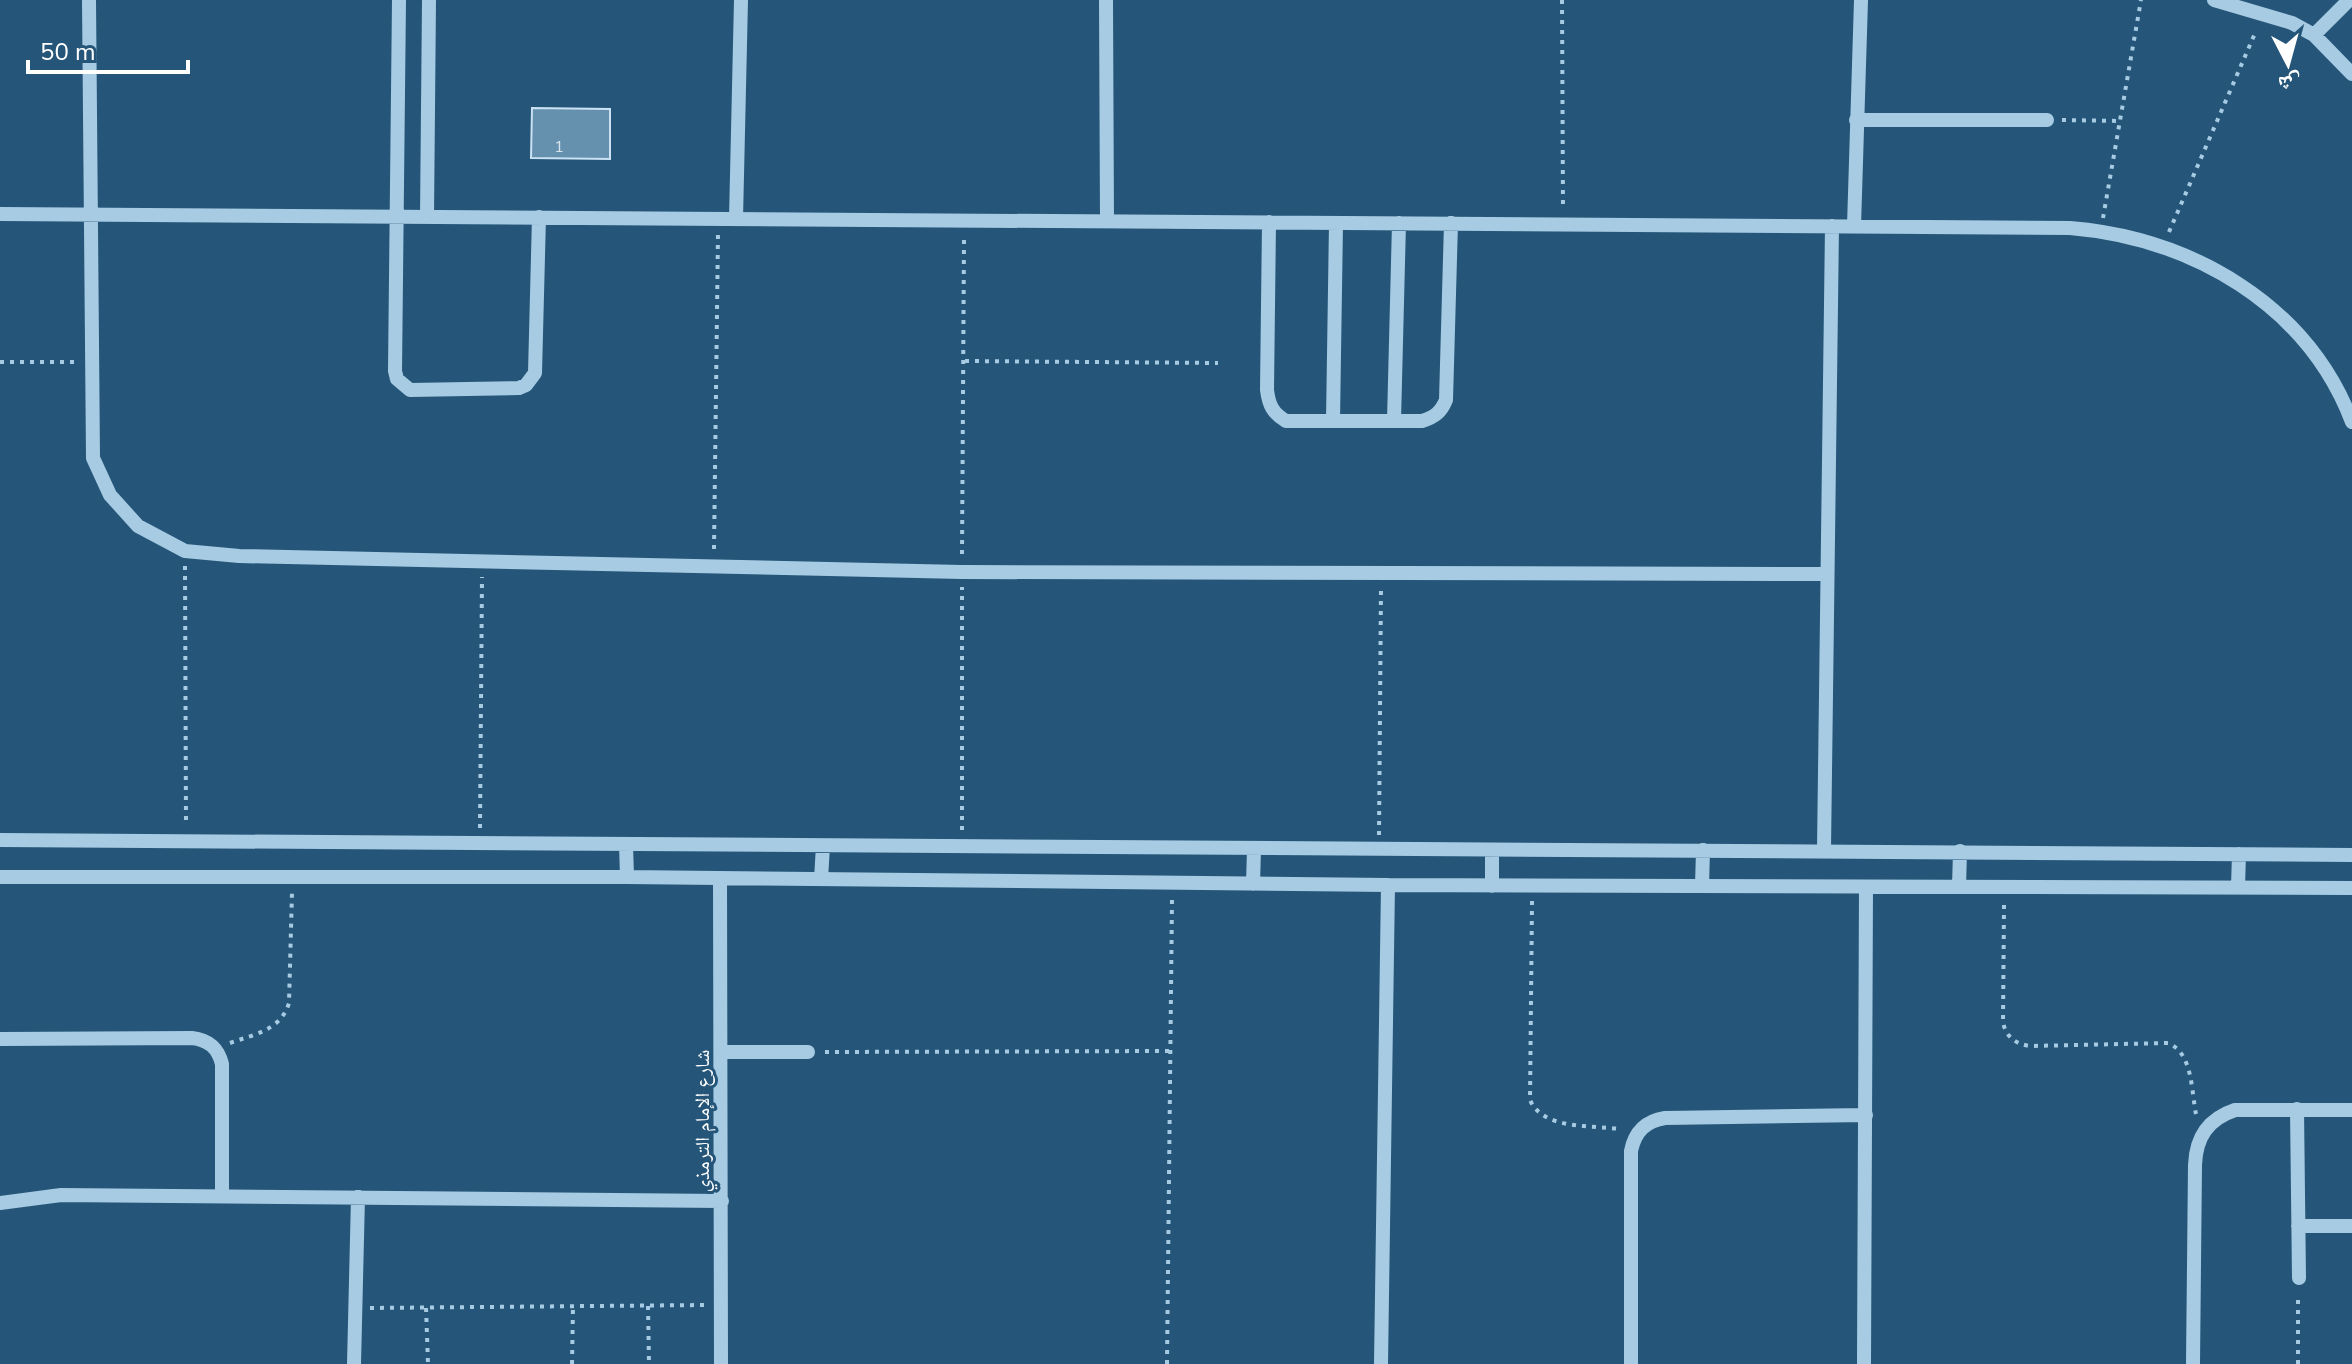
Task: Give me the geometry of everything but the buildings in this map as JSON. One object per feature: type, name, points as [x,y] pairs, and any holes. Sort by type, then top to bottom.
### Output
[{"type":"street","points":[[89,0],[93,458],[110,495],[138,526],[185,551],[239,556],[962,572],[1826,574]]},
{"type":"street","points":[[399,0],[395,371],[403,386],[419,390],[519,388],[532,380],[535,373],[539,217]]},
{"type":"street","points":[[427,217],[429,0]]},
{"type":"street","points":[[736,219],[741,0]]},
{"type":"street","points":[[1106,0],[1107,221]]},
{"type":"street","points":[[1854,226],[1861,0]]},
{"type":"street","points":[[2214,0],[2292,23],[2314,35],[2352,74]]},
{"type":"street","points":[[2314,35],[2349,0]]},
{"type":"street","points":[[1856,120],[2047,120]]},
{"type":"street","points":[[0,214],[2100,230],[2164,245],[2203,262],[2240,284],[2274,310],[2303,341],[2328,375],[2352,422]]},
{"type":"street","points":[[1269,222],[1268,403],[1275,414],[1286,421],[1422,421],[1433,418],[1442,410],[1446,400],[1451,223]]},
{"type":"street","points":[[1333,421],[1336,223]]},
{"type":"street","points":[[1394,421],[1399,223]]},
{"type":"street","points":[[1824,850],[1832,226]]},
{"type":"street","points":[[0,830],[18,840]]},
{"type":"street","points":[[0,840],[2352,855]]},
{"type":"street","points":[[626,844],[627,877]]},
{"type":"street","points":[[821,879],[823,846]]},
{"type":"street","points":[[1253,884],[1254,849]]},
{"type":"street","points":[[1492,850],[1492,886]]},
{"type":"street","points":[[1702,886],[1703,850]]},
{"type":"street","points":[[1959,887],[1960,851]]},
{"type":"street","points":[[2238,887],[2239,854]]},
{"type":"street","points":[[0,877],[627,877],[1492,886],[2352,888]]},
{"type":"street","name":"شارع الإمام الترمذي","points":[[720,878],[721,1364]]},
{"type":"street","points":[[1381,1364],[1388,885]]},
{"type":"street","points":[[1864,1364],[1866,887]]},
{"type":"street","points":[[0,1039],[192,1038],[201,1039],[215,1048],[222,1064],[222,1196]]},
{"type":"street","points":[[722,1052],[808,1052]]},
{"type":"street","points":[[2297,1109],[2299,1278]]},
{"type":"street","points":[[2193,1364],[2195,1165],[2200,1136],[2221,1115],[2235,1110],[2352,1110]]},
{"type":"street","points":[[1631,1364],[1631,1151],[1638,1131],[1646,1124],[1665,1118],[1866,1115]]},
{"type":"street","points":[[0,1203],[61,1195],[722,1201]]},
{"type":"street","points":[[354,1364],[358,1197]]},
{"type":"street","points":[[2298,1226],[2352,1226]]},
{"type":"path","points":[[1562,0],[1564,224]]},
{"type":"path","points":[[2100,230],[2141,0]]},
{"type":"path","points":[[2164,245],[2263,14]]},
{"type":"path","points":[[2047,120],[2120,121]]},
{"type":"path","points":[[714,567],[718,219]]},
{"type":"path","points":[[962,847],[964,220]]},
{"type":"path","points":[[965,361],[1218,363]]},
{"type":"path","points":[[0,362],[91,362]]},
{"type":"path","points":[[185,551],[186,840]]},
{"type":"path","points":[[480,842],[482,562]]},
{"type":"path","points":[[1379,849],[1381,573]]},
{"type":"path","points":[[215,1048],[271,1028],[286,1013],[289,1003],[292,877]]},
{"type":"path","points":[[1167,1364],[1173,883]]},
{"type":"path","points":[[1532,886],[1530,1100],[1547,1119],[1638,1131]]},
{"type":"path","points":[[2004,887],[2003,1023],[2009,1037],[2030,1046],[2159,1042],[2175,1046],[2186,1058],[2200,1136]]},
{"type":"path","points":[[808,1052],[1170,1051]]},
{"type":"path","points":[[2298,1364],[2299,1278]]},
{"type":"path","points":[[356,1308],[721,1304]]},
{"type":"path","points":[[648,1305],[649,1364]]},
{"type":"path","points":[[572,1364],[573,1306]]},
{"type":"path","points":[[426,1308],[428,1364]]}]
